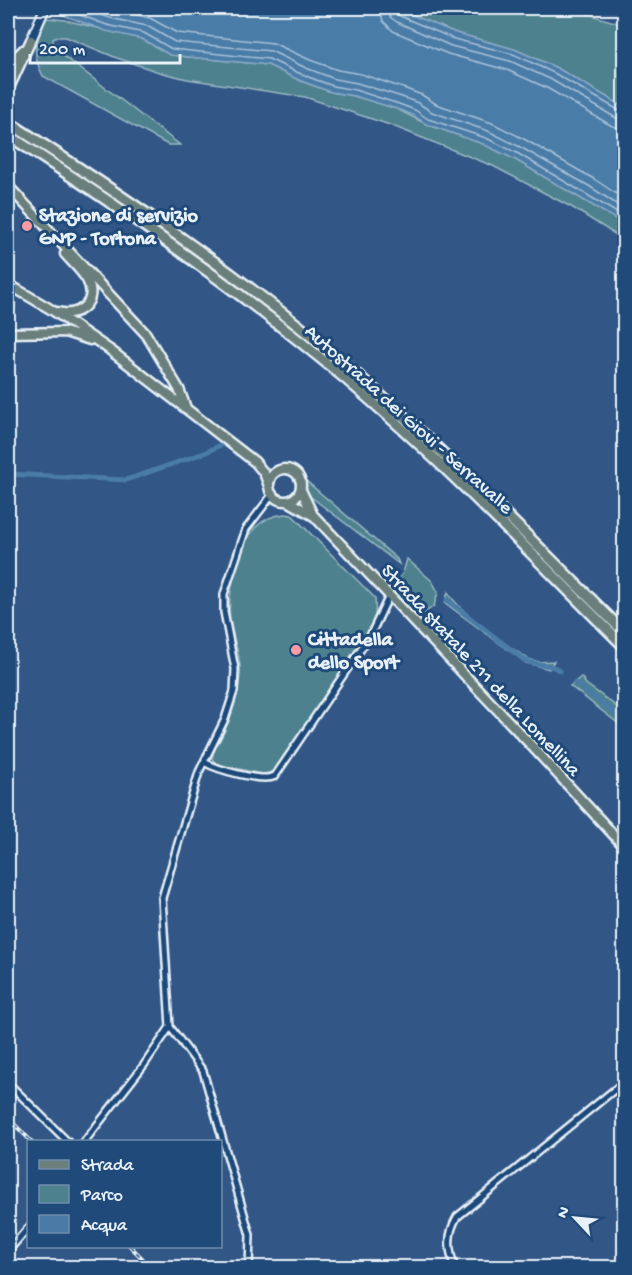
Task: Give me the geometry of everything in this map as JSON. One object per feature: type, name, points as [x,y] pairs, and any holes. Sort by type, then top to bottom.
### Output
[{"type":"highway","name":"Autostrada dei Giovi - Serravalle","points":[[8,122],[195,247],[326,349],[429,439],[624,632]]},
{"type":"highway","name":"Autostrada dei Giovi - Serravalle","points":[[10,137],[164,238],[228,284],[317,355],[426,452],[624,646]]},
{"type":"main road","points":[[8,90],[45,8]]},
{"type":"main road","points":[[8,64],[19,56],[31,40]]},
{"type":"main road","points":[[8,186],[146,334],[179,389],[186,409]]},
{"type":"main road","points":[[49,232],[87,279],[90,292],[86,306],[79,312],[68,314],[52,310]]},
{"type":"main road","name":"Strada statale 211 della Lomellina","points":[[8,284],[52,310],[110,350],[255,462],[264,473],[272,495],[278,500],[288,501],[314,516]]},
{"type":"main road","points":[[8,294],[8,314]]},
{"type":"main road","points":[[8,333],[65,332],[89,339],[110,350]]},
{"type":"main road","name":"Strada statale 211 della Lomellina","points":[[255,462],[267,467],[291,469],[297,473],[302,483],[301,490],[314,516],[529,742],[624,846]]},
{"type":"main road","points":[[269,486],[273,474],[281,469]]},
{"type":"main road","points":[[288,501],[298,496],[301,490]]},
{"type":"street","points":[[249,1268],[250,1235],[203,1071],[170,1027],[162,898],[194,789],[225,718],[235,680],[224,612],[224,594],[246,529],[272,495]]},
{"type":"street","points":[[204,762],[264,779],[275,776],[371,634],[384,602],[389,596]]},
{"type":"street","points":[[86,1140],[170,1027]]},
{"type":"street","points":[[455,1268],[449,1244],[451,1229],[457,1217],[624,1082]]},
{"type":"street","points":[[8,1083],[66,1140]]},
{"type":"street","points":[[8,1251],[27,1229]]},
{"type":"green space","points":[[395,8],[569,8],[624,25],[624,107],[557,68],[514,49],[456,33]]},
{"type":"green space","points":[[47,18],[65,20],[142,39],[170,55],[268,65],[331,92],[354,96],[397,109],[426,124],[483,144],[514,159],[624,224],[624,240],[573,208],[493,166],[390,125],[305,97],[187,79],[117,58],[66,37],[53,39],[56,50],[180,145],[168,145],[43,76],[37,60],[36,47]]},
{"type":"green space","points":[[304,479],[397,559],[399,564],[303,491]]},
{"type":"green space","name":"Cittadella dello Sport","points":[[285,514],[292,515],[375,598],[375,611],[369,630],[276,768],[266,775],[217,764],[212,759],[233,711],[240,677],[240,662],[231,625],[230,608],[236,570],[244,545],[256,527],[269,518]]},
{"type":"green space","points":[[407,559],[432,581],[438,592],[434,606],[420,616],[414,614],[393,593],[394,585],[403,573]]},
{"type":"green space","points":[[448,592],[473,619],[528,659],[539,662],[554,661],[549,669],[526,663],[445,603]]},
{"type":"green space","points":[[581,677],[586,684],[624,712],[624,728],[570,686]]},
{"type":"water","points":[[44,8],[395,8],[456,33],[514,49],[557,68],[624,107],[624,224],[514,159],[483,144],[426,124],[413,115],[397,109],[354,96],[331,92],[268,65],[170,55],[142,39],[106,31]]},
{"type":"waterway","points":[[8,474],[126,480],[221,445]]},
{"type":"waterway","points":[[447,600],[523,659],[551,666],[560,671]]},
{"type":"waterway","points":[[575,683],[624,720]]},
{"type":"railway","points":[[8,1118],[30,1140]]},
{"type":"railway","points":[[132,1248],[152,1268]]},
{"type":"place","name":"Stazione di servizio GNP - Tortona","points":[[27,226]]},
{"type":"place","name":"Cittadella dello Sport","points":[[296,650]]}]
